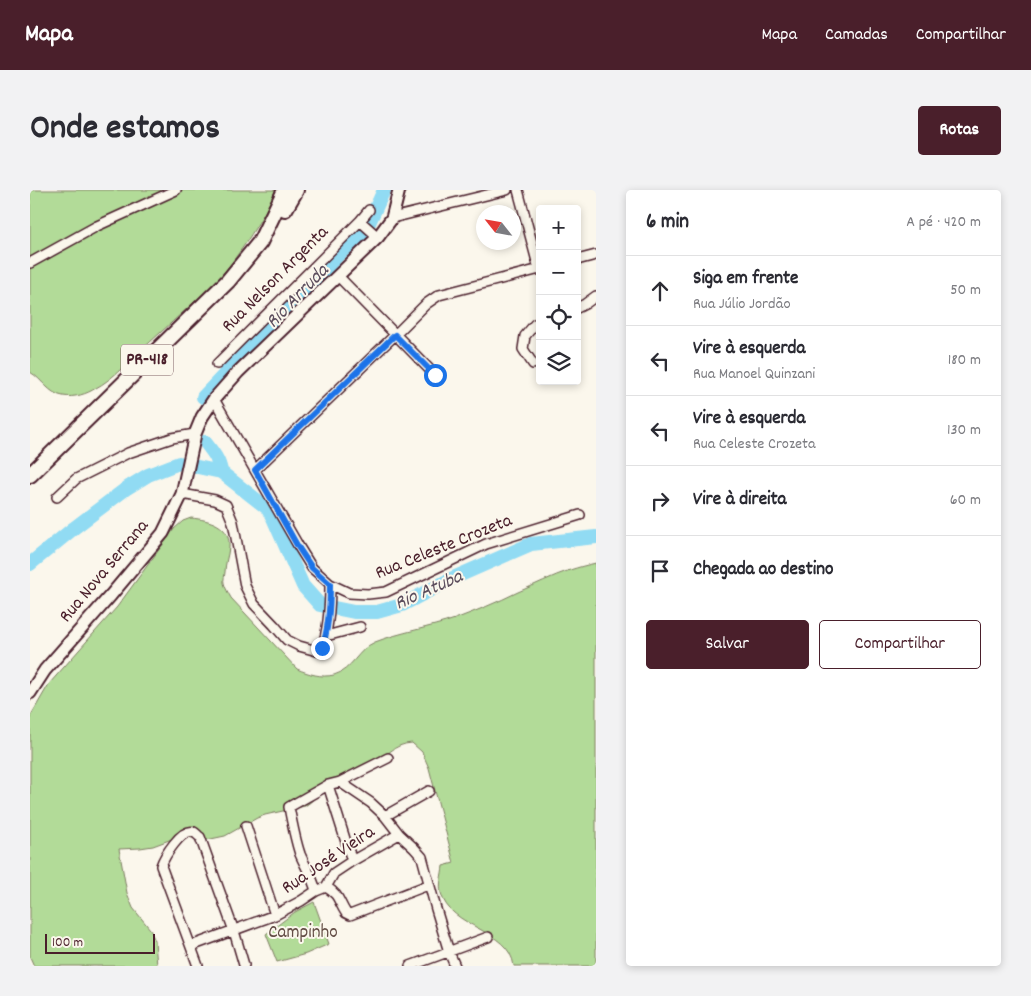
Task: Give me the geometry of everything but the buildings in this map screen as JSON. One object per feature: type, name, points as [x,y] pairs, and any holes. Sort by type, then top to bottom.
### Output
[{"type":"highway","name":"PR-418","points":[[30,475],[228,281],[260,242],[285,190]]},
{"type":"highway","points":[[260,242],[280,218],[296,190]]},
{"type":"main road","name":"Rua Nelson Argenta","points":[[196,434],[202,417],[214,399],[238,372],[378,237],[392,218],[399,190]]},
{"type":"main road","name":"Rua Nova Serrana","points":[[30,693],[45,670],[163,533],[183,490],[196,434]]},
{"type":"street","points":[[30,263],[97,226],[176,190]]},
{"type":"street","points":[[392,218],[507,190]]},
{"type":"street","points":[[518,190],[536,255]]},
{"type":"street","name":"Rua Nelson Argenta","points":[[217,364],[369,210]]},
{"type":"street","points":[[360,221],[378,237]]},
{"type":"street","points":[[581,259],[596,255]]},
{"type":"street","points":[[255,470],[426,304],[438,295],[536,270]]},
{"type":"street","points":[[338,276],[435,375]]},
{"type":"street","points":[[581,306],[596,296]]},
{"type":"street","points":[[533,364],[522,349],[525,336],[536,324]]},
{"type":"street","name":"Rua Celeste Crozeta","points":[[214,399],[298,547],[312,568],[330,584],[349,593],[368,594],[386,592],[486,544],[580,515]]},
{"type":"street","points":[[57,497],[76,479],[128,453],[172,438],[196,434]]},
{"type":"street","points":[[183,490],[226,505],[233,522],[245,586],[254,604],[287,640],[299,646],[317,650],[322,648],[326,636],[330,584]]},
{"type":"street","points":[[326,636],[360,627]]},
{"type":"street","points":[[316,891],[314,882],[300,854],[292,827],[289,807],[328,785],[340,782],[388,758]]},
{"type":"street","points":[[340,782],[371,803],[422,857],[428,885],[455,966]]},
{"type":"street","points":[[328,785],[352,861]]},
{"type":"street","points":[[385,816],[429,791]]},
{"type":"street","points":[[246,826],[275,915]]},
{"type":"street","points":[[198,966],[161,866],[169,850],[188,832],[194,832],[200,837],[234,931],[244,965]]},
{"type":"street","name":"Rua José Vieira","points":[[192,946],[275,915],[301,901],[326,887],[334,873],[400,834]]},
{"type":"street","points":[[326,887],[333,890],[346,913],[350,915],[428,885]]},
{"type":"street","points":[[410,966],[488,936]]},
{"type":"green space","points":[[30,190],[275,190],[273,198],[244,246],[208,290],[107,381],[85,394],[67,396],[58,395],[30,372]]},
{"type":"green space","points":[[191,518],[212,522],[227,534],[229,548],[224,582],[231,598],[297,669],[320,676],[334,675],[346,669],[364,649],[375,642],[455,619],[557,575],[596,563],[596,966],[514,966],[510,953],[502,944],[467,922],[447,905],[440,890],[440,883],[443,866],[454,863],[429,768],[422,752],[412,743],[395,748],[366,770],[323,791],[305,806],[257,818],[225,836],[206,840],[180,836],[153,846],[119,849],[127,893],[133,908],[150,929],[155,941],[157,966],[34,966],[30,957],[30,717],[49,684],[117,607],[174,529],[183,521]]},
{"type":"green space","name":"Campinho","points":[[314,902],[329,944],[306,954],[277,962],[266,934],[295,912]]},
{"type":"waterway","name":"Rio Arruda","points":[[203,397],[339,254],[360,236],[368,225],[384,190]]},
{"type":"waterway","name":"Rio Arruda","points":[[205,442],[217,460],[221,472]]},
{"type":"waterway","name":"Rio Atuba","points":[[30,564],[127,488],[148,475],[179,463],[221,472],[267,508],[303,586],[320,605],[354,612],[377,612],[402,605],[451,579],[531,544],[596,537]]},
{"type":"route","points":[[322,648],[326,636],[330,584],[312,568],[298,547],[255,470],[395,335],[435,375]]}]
